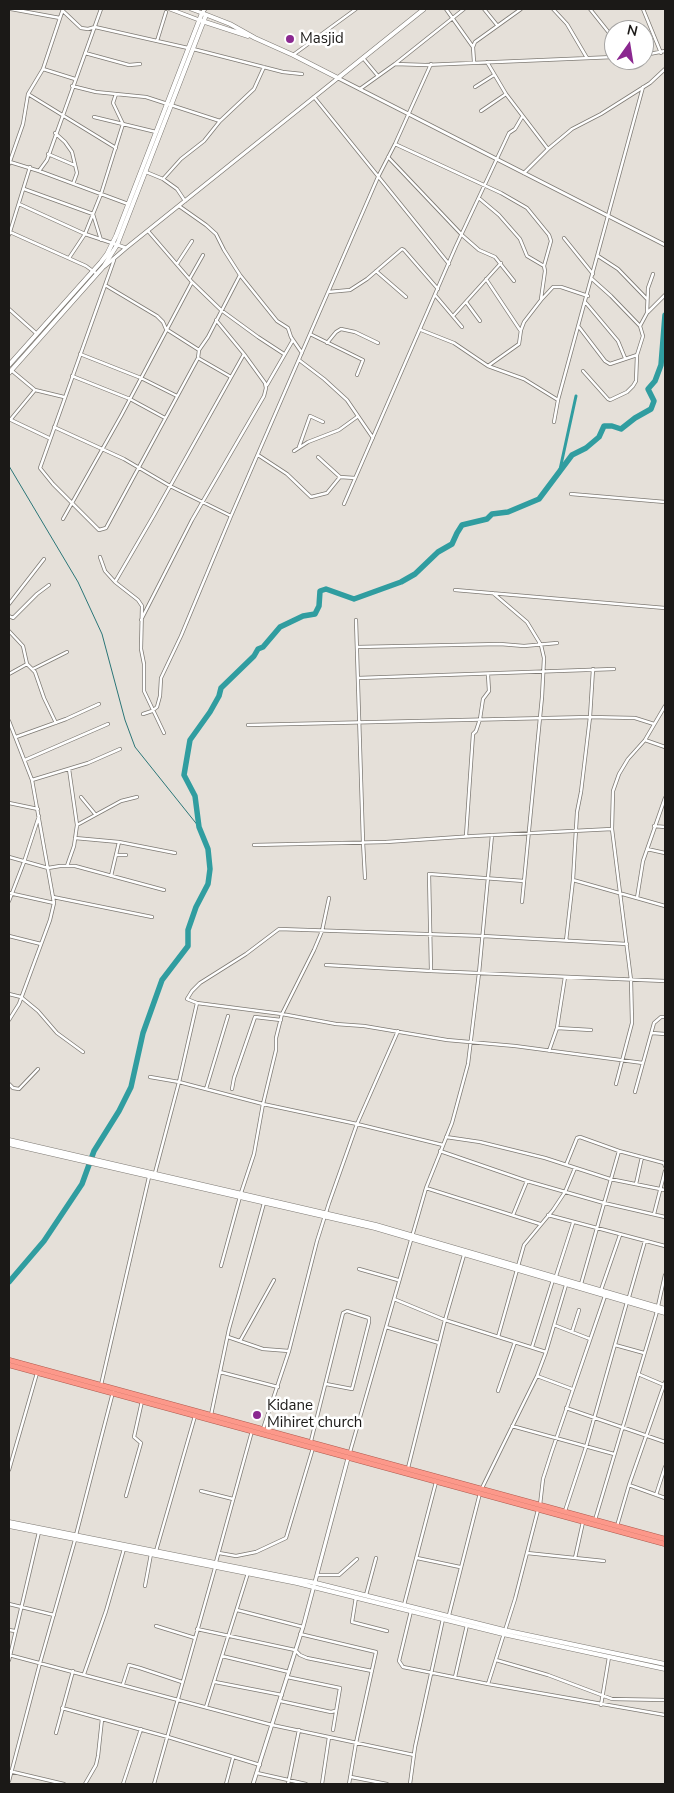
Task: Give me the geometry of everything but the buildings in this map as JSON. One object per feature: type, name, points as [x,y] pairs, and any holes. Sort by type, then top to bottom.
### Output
[{"type":"highway","points":[[9,1360],[101,1385],[142,1401],[313,1448],[408,1468],[583,1522],[665,1544]]},
{"type":"highway","points":[[9,1365],[211,1415],[311,1442],[436,1481],[481,1490]]},
{"type":"highway","points":[[539,1507],[565,1512],[665,1539]]},
{"type":"main road","points":[[9,365],[95,272],[104,266],[146,172],[169,104],[204,14],[230,24],[338,78],[424,9]]},
{"type":"main road","points":[[201,21],[255,38]]},
{"type":"main road","points":[[10,371],[95,272],[115,244],[128,204],[169,104]]},
{"type":"main road","points":[[9,1140],[69,1156]]},
{"type":"main road","points":[[9,1144],[151,1174],[411,1236],[581,1284],[665,1311]]},
{"type":"main road","points":[[241,1195],[325,1215]]},
{"type":"main road","points":[[411,1236],[517,1267]]},
{"type":"main road","points":[[555,1278],[606,1295],[628,1299]]},
{"type":"main road","points":[[9,1522],[124,1549],[215,1565],[366,1596],[504,1632],[665,1669]]},
{"type":"main road","points":[[9,1526],[156,1551],[248,1573],[315,1585],[467,1625],[665,1664]]},
{"type":"street","points":[[11,9],[60,18]]},
{"type":"street","points":[[39,170],[45,164],[101,9]]},
{"type":"street","points":[[170,9],[201,21]]},
{"type":"street","points":[[190,9],[204,14],[206,9]]},
{"type":"street","points":[[292,54],[356,9]]},
{"type":"street","points":[[446,9],[451,19],[473,47]]},
{"type":"street","points":[[360,89],[395,64],[464,9]]},
{"type":"street","points":[[484,9],[497,26]]},
{"type":"street","points":[[474,62],[473,47],[475,42],[521,9]]},
{"type":"street","points":[[552,9],[567,24],[587,58]]},
{"type":"street","points":[[590,9],[604,26]]},
{"type":"street","points":[[643,9],[661,53]]},
{"type":"street","points":[[128,204],[39,170],[9,162],[23,124],[28,94],[43,69],[63,10],[81,28],[95,27],[191,48],[264,67],[302,74]]},
{"type":"street","points":[[157,41],[166,12]]},
{"type":"street","points":[[654,54],[665,51]]},
{"type":"street","points":[[85,53],[129,65],[140,64]]},
{"type":"street","points":[[395,64],[604,57]]},
{"type":"street","points":[[362,58],[378,76]]},
{"type":"street","points":[[487,62],[522,117],[548,149]]},
{"type":"street","points":[[143,714],[157,707],[161,678],[181,636],[378,177],[431,64]]},
{"type":"street","points":[[163,179],[180,159],[204,141],[220,121],[254,89],[264,67]]},
{"type":"street","points":[[43,69],[75,79]]},
{"type":"street","points":[[524,173],[572,129],[601,114],[643,87],[665,69]]},
{"type":"street","points":[[475,87],[494,75]]},
{"type":"street","points":[[104,266],[338,78],[665,245]]},
{"type":"street","points":[[72,86],[96,92],[137,98],[146,97],[220,121]]},
{"type":"street","points":[[554,422],[558,400],[588,296],[643,87]]},
{"type":"street","points":[[28,94],[116,148]]},
{"type":"street","points":[[69,258],[85,234],[101,194],[123,124],[113,103],[116,94]]},
{"type":"street","points":[[481,111],[506,94]]},
{"type":"street","points":[[314,97],[449,264]]},
{"type":"street","points":[[94,117],[156,132]]},
{"type":"street","points":[[344,504],[435,295],[498,160],[509,132],[516,129],[522,117]]},
{"type":"street","points":[[55,133],[72,152],[77,173],[73,184]]},
{"type":"street","points":[[395,144],[527,208],[549,235],[551,241],[544,266],[545,271],[540,300]]},
{"type":"street","points":[[48,154],[75,165]]},
{"type":"street","points":[[388,157],[463,236],[479,250],[495,257],[514,281]]},
{"type":"street","points":[[30,168],[9,234],[69,258],[95,272]]},
{"type":"street","points":[[146,172],[163,179],[177,189],[185,201]]},
{"type":"street","points":[[24,189],[93,214]]},
{"type":"street","points":[[480,199],[499,215],[520,239],[527,256],[544,266]]},
{"type":"street","points":[[19,204],[85,234],[126,248]]},
{"type":"street","points":[[179,206],[206,224],[216,234],[240,275],[278,320],[288,328],[302,353]]},
{"type":"street","points":[[93,214],[102,240]]},
{"type":"street","points":[[148,231],[190,280],[221,310],[284,354]]},
{"type":"street","points":[[564,238],[593,274]]},
{"type":"street","points":[[178,264],[192,241]]},
{"type":"street","points":[[328,292],[350,290],[400,250],[404,250],[438,289]]},
{"type":"street","points":[[63,520],[130,399],[202,255]]},
{"type":"street","points":[[598,256],[618,269],[646,299],[647,313]]},
{"type":"street","points":[[114,258],[40,468],[42,473],[99,530],[106,528],[198,358],[199,350],[240,275]]},
{"type":"street","points":[[454,315],[501,263]]},
{"type":"street","points":[[376,271],[406,297]]},
{"type":"street","points":[[646,299],[653,274]]},
{"type":"street","points":[[486,279],[520,330]]},
{"type":"street","points":[[584,371],[608,399],[614,399],[627,392],[636,381],[637,355],[643,336],[640,326],[612,296],[592,279]]},
{"type":"street","points":[[105,285],[157,316],[164,322],[166,329],[199,350]]},
{"type":"street","points":[[488,366],[519,344],[520,330],[524,322],[552,287],[561,286],[588,296]]},
{"type":"street","points":[[435,295],[454,315],[462,327]]},
{"type":"street","points":[[640,326],[647,313],[665,295]]},
{"type":"street","points":[[466,302],[480,321]]},
{"type":"street","points":[[586,303],[618,341],[625,358]]},
{"type":"street","points":[[9,309],[37,334]]},
{"type":"street","points":[[216,320],[244,354],[266,386]]},
{"type":"street","points":[[579,327],[605,361],[610,364],[637,355]]},
{"type":"street","points":[[328,343],[336,332],[341,330],[355,332],[378,343]]},
{"type":"street","points":[[421,330],[454,343],[488,366],[524,379],[558,400]]},
{"type":"street","points":[[310,334],[362,360],[357,375]]},
{"type":"street","points":[[141,620],[192,520],[264,396],[266,386],[284,354],[294,340]]},
{"type":"street","points":[[80,354],[141,378],[177,396]]},
{"type":"street","points":[[115,582],[244,354]]},
{"type":"street","points":[[198,358],[231,377]]},
{"type":"street","points":[[298,360],[324,379],[347,400],[357,418],[373,438]]},
{"type":"street","points":[[10,371],[35,390],[64,397]]},
{"type":"street","points":[[72,376],[130,399],[165,418]]},
{"type":"street","points":[[35,390],[10,419],[31,431],[49,438]]},
{"type":"street","points":[[299,448],[310,416],[323,422]]},
{"type":"street","points":[[294,451],[308,442],[339,430],[357,418]]},
{"type":"street","points":[[54,426],[139,467],[170,486],[231,516]]},
{"type":"street","points":[[258,455],[287,474],[311,497],[327,493],[340,477]]},
{"type":"street","points":[[318,457],[340,477],[355,478]]},
{"type":"street","points":[[571,494],[665,502]]},
{"type":"street","points":[[100,557],[105,571],[115,582],[138,600],[142,606],[141,650],[144,664],[144,691],[164,733]]},
{"type":"street","points":[[9,604],[44,559]]},
{"type":"street","points":[[9,616],[13,618],[49,585]]},
{"type":"street","points":[[455,590],[665,608]]},
{"type":"street","points":[[493,593],[527,622],[541,645],[544,672],[522,902]]},
{"type":"street","points":[[356,620],[363,842],[366,878]]},
{"type":"street","points":[[9,630],[23,646],[28,664],[35,672],[44,698],[56,722]]},
{"type":"street","points":[[357,647],[491,644],[524,646],[557,643]]},
{"type":"street","points":[[32,669],[67,652]]},
{"type":"street","points":[[9,674],[28,664]]},
{"type":"street","points":[[566,941],[573,880],[577,812],[590,717],[593,669]]},
{"type":"street","points":[[358,678],[614,669]]},
{"type":"street","points":[[466,836],[474,734],[480,719],[483,699],[488,692],[488,674]]},
{"type":"street","points":[[16,737],[99,704]]},
{"type":"street","points":[[616,1084],[632,1024],[631,980],[612,829],[613,791],[619,774],[628,759],[645,740],[665,706]]},
{"type":"street","points":[[248,725],[590,717],[635,718],[654,724]]},
{"type":"street","points":[[9,721],[32,780],[54,897],[50,920],[21,997],[9,1020]]},
{"type":"street","points":[[25,760],[108,724]]},
{"type":"street","points":[[645,740],[665,747]]},
{"type":"street","points":[[32,780],[69,770],[120,749]]},
{"type":"street","points":[[67,866],[77,825],[69,770]]},
{"type":"street","points":[[81,797],[95,814]]},
{"type":"street","points":[[77,825],[121,801],[137,797]]},
{"type":"street","points":[[637,898],[643,861],[665,798]]},
{"type":"street","points":[[9,803],[38,809]]},
{"type":"street","points":[[9,901],[10,893],[24,862],[39,815]]},
{"type":"street","points":[[654,826],[665,827]]},
{"type":"street","points":[[254,845],[363,842],[612,829]]},
{"type":"street","points":[[253,1784],[303,1627],[411,1236],[426,1188],[458,1103],[468,1064],[483,936],[492,835]]},
{"type":"street","points":[[75,838],[119,842],[175,853]]},
{"type":"street","points":[[111,876],[119,842]]},
{"type":"street","points":[[647,849],[665,853]]},
{"type":"street","points":[[117,855],[126,856]]},
{"type":"street","points":[[9,857],[48,868],[75,866],[164,890]]},
{"type":"street","points":[[431,971],[432,935],[429,874],[524,881]]},
{"type":"street","points":[[573,880],[665,906]]},
{"type":"street","points":[[10,893],[54,903]]},
{"type":"street","points":[[54,897],[152,917]]},
{"type":"street","points":[[221,1266],[254,1154],[263,1104],[274,1064],[276,1038],[280,1020],[322,931],[329,898]]},
{"type":"street","points":[[627,944],[483,936],[279,929],[246,954],[200,983],[187,999],[197,1003],[282,1014],[336,1024],[364,1026],[470,1042],[643,1063]]},
{"type":"street","points":[[9,936],[41,944]]},
{"type":"street","points":[[326,965],[631,980],[665,980]]},
{"type":"street","points":[[550,1051],[557,1028],[566,977]]},
{"type":"street","points":[[9,994],[21,997],[38,1011],[58,1033],[82,1052]]},
{"type":"street","points":[[101,1385],[151,1174],[179,1082],[197,1003]]},
{"type":"street","points":[[206,1089],[228,1016]]},
{"type":"street","points":[[232,1089],[255,1017],[280,1020]]},
{"type":"street","points":[[636,1092],[654,1023],[658,1018],[665,1017]]},
{"type":"street","points":[[557,1028],[591,1030]]},
{"type":"street","points":[[263,1429],[289,1350],[325,1215],[357,1124],[398,1032]]},
{"type":"street","points":[[652,1033],[665,1034]]},
{"type":"street","points":[[9,1084],[13,1088],[19,1089],[38,1069]]},
{"type":"street","points":[[150,1077],[179,1082],[263,1104],[443,1145]]},
{"type":"street","points":[[446,1137],[480,1142],[610,1179],[665,1190]]},
{"type":"street","points":[[566,1165],[578,1137],[618,1151],[664,1163],[665,1166]]},
{"type":"street","points":[[440,1151],[527,1181],[604,1203],[665,1217]]},
{"type":"street","points":[[581,1284],[618,1151]]},
{"type":"street","points":[[636,1184],[642,1157]]},
{"type":"street","points":[[498,1336],[524,1245],[565,1192],[575,1168]]},
{"type":"street","points":[[654,1214],[665,1171]]},
{"type":"street","points":[[514,1215],[527,1181]]},
{"type":"street","points":[[426,1188],[540,1224]]},
{"type":"street","points":[[211,1415],[241,1282],[265,1202]]},
{"type":"street","points":[[548,1215],[665,1246]]},
{"type":"street","points":[[532,1347],[574,1223]]},
{"type":"street","points":[[601,1290],[620,1235]]},
{"type":"street","points":[[565,1512],[586,1447],[645,1241]]},
{"type":"street","points":[[408,1468],[439,1343],[464,1253]]},
{"type":"street","points":[[359,1269],[399,1280]]},
{"type":"street","points":[[595,1520],[665,1275]]},
{"type":"street","points":[[240,1341],[274,1280]]},
{"type":"street","points":[[448,1617],[481,1490],[537,1376],[566,1283]]},
{"type":"street","points":[[488,1684],[527,1553],[539,1507],[543,1479],[555,1439],[606,1295]]},
{"type":"street","points":[[394,1299],[445,1320],[546,1352]]},
{"type":"street","points":[[572,1332],[579,1310]]},
{"type":"street","points":[[311,1442],[343,1313],[347,1311],[369,1318],[352,1389],[326,1384]]},
{"type":"street","points":[[554,1325],[590,1339]]},
{"type":"street","points":[[386,1327],[439,1343]]},
{"type":"street","points":[[228,1337],[263,1349],[289,1350]]},
{"type":"street","points":[[498,1390],[515,1342]]},
{"type":"street","points":[[615,1345],[644,1353]]},
{"type":"street","points":[[220,1372],[278,1387]]},
{"type":"street","points":[[9,1470],[37,1373]]},
{"type":"street","points":[[617,1526],[629,1485],[665,1384],[638,1374]]},
{"type":"street","points":[[537,1376],[572,1389]]},
{"type":"street","points":[[9,1781],[76,1537],[113,1391]]},
{"type":"street","points":[[126,1496],[141,1443],[134,1437],[142,1401]]},
{"type":"street","points":[[566,1408],[665,1442]]},
{"type":"street","points":[[156,1551],[195,1416]]},
{"type":"street","points":[[512,1426],[614,1454]]},
{"type":"street","points":[[154,1784],[252,1431]]},
{"type":"street","points":[[219,1553],[236,1556],[256,1552],[286,1538],[313,1448]]},
{"type":"street","points":[[656,1495],[665,1467]]},
{"type":"street","points":[[404,1606],[436,1481]]},
{"type":"street","points":[[629,1485],[665,1498]]},
{"type":"street","points":[[201,1490],[234,1498]]},
{"type":"street","points":[[575,1558],[583,1522]]},
{"type":"street","points":[[9,1660],[39,1532]]},
{"type":"street","points":[[84,1674],[124,1549]]},
{"type":"street","points":[[527,1553],[604,1561]]},
{"type":"street","points":[[146,1586],[151,1554]]},
{"type":"street","points":[[366,1596],[376,1558]]},
{"type":"street","points":[[417,1558],[460,1567]]},
{"type":"street","points":[[318,1574],[339,1575],[357,1559]]},
{"type":"street","points":[[206,1707],[248,1573]]},
{"type":"street","points":[[356,1597],[352,1622],[387,1631]]},
{"type":"street","points":[[9,1604],[54,1615]]},
{"type":"street","points":[[237,1610],[303,1627]]},
{"type":"street","points":[[412,1611],[400,1664],[403,1667],[665,1715]]},
{"type":"street","points":[[410,1784],[414,1754],[443,1619]]},
{"type":"street","points":[[455,1677],[467,1625]]},
{"type":"street","points":[[156,1626],[195,1638]]},
{"type":"street","points":[[197,1629],[296,1650],[297,1654],[308,1658],[372,1672]]},
{"type":"street","points":[[9,1630],[15,1632]]},
{"type":"street","points":[[300,1634],[375,1650],[376,1654],[356,1743],[350,1784]]},
{"type":"street","points":[[9,1655],[272,1725],[414,1754]]},
{"type":"street","points":[[222,1656],[289,1672]]},
{"type":"street","points":[[600,1704],[609,1657]]},
{"type":"street","points":[[495,1660],[548,1675],[612,1699],[665,1700]]},
{"type":"street","points":[[123,1684],[129,1666],[182,1682]]},
{"type":"street","points":[[56,1732],[73,1671]]},
{"type":"street","points":[[287,1677],[340,1688],[333,1730]]},
{"type":"street","points":[[214,1682],[282,1695]]},
{"type":"street","points":[[280,1701],[331,1712],[335,1710]]},
{"type":"street","points":[[62,1708],[260,1765]]},
{"type":"street","points":[[85,1784],[96,1765],[102,1719]]},
{"type":"street","points":[[123,1784],[142,1730]]},
{"type":"street","points":[[288,1782],[299,1730]]},
{"type":"street","points":[[322,1784],[329,1737]]},
{"type":"street","points":[[226,1784],[232,1758]]},
{"type":"street","points":[[10,1772],[64,1784]]},
{"type":"street","points":[[257,1773],[288,1782],[306,1784]]},
{"type":"street","points":[[351,1777],[387,1784]]},
{"type":"waterway","points":[[9,1282],[44,1241],[82,1184],[94,1151],[119,1111],[131,1087],[143,1033],[162,980],[188,946],[188,930],[196,907],[208,884],[210,869],[208,849],[199,827],[195,796],[184,775],[190,740],[210,712],[219,696],[221,688],[254,656],[258,649],[263,647],[280,627],[303,616],[315,614],[319,606],[320,591],[326,589],[354,599],[401,582],[415,574],[438,552],[452,544],[462,525],[487,519],[492,514],[508,512],[539,499],[572,455],[586,448],[599,437],[604,426],[621,429],[651,409],[654,401],[648,389],[655,381],[661,365],[665,315]]},
{"type":"waterway","points":[[559,474],[576,396]]},
{"type":"waterway","points":[[9,466],[78,582],[102,634],[125,720],[135,747],[199,827]]},
{"type":"place","name":"Masjid","points":[[290,39]]},
{"type":"place","name":"Kidane Mihiret church","points":[[257,1415]]}]
